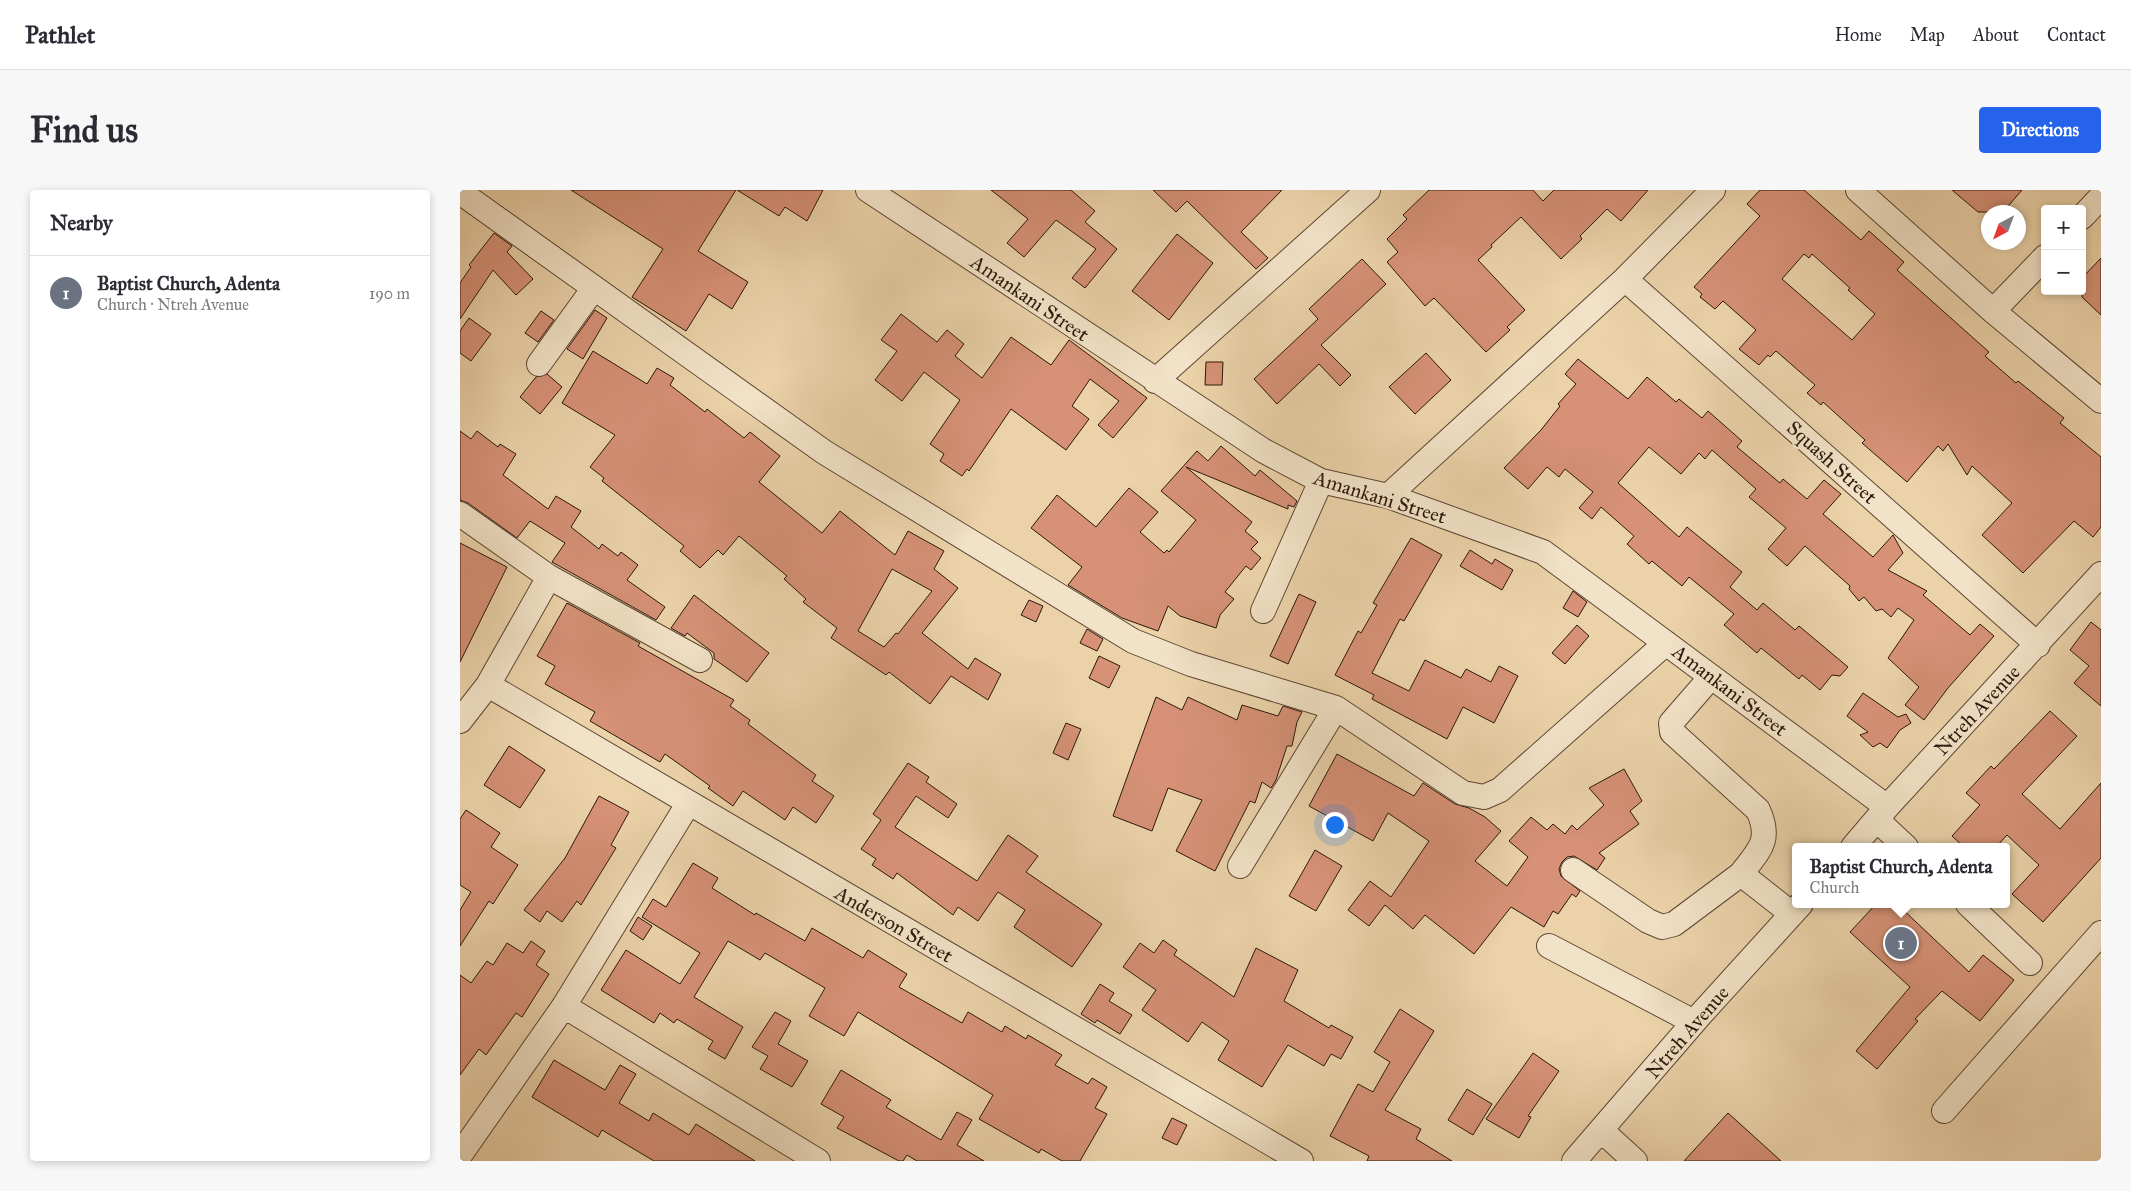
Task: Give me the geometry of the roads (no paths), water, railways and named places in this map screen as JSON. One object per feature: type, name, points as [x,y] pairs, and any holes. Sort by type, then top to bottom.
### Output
[{"type":"street","name":"Amankani Street","points":[[868,190],[1264,451],[1320,481],[1388,496],[1544,552],[1711,677],[1882,813],[1903,843]]},
{"type":"street","points":[[1156,381],[1368,190]]},
{"type":"street","points":[[1388,496],[1625,279],[1713,190]]},
{"type":"street","points":[[1858,190],[1993,311],[2101,401]]},
{"type":"street","points":[[460,192],[824,452],[1133,642],[1191,664],[1336,708],[1463,793],[1484,797],[1500,790],[1666,643]]},
{"type":"street","points":[[2086,213],[2101,197]]},
{"type":"street","points":[[1993,311],[2041,261]]},
{"type":"street","name":"Squash Street","points":[[1625,279],[2038,645]]},
{"type":"street","points":[[539,364],[594,288]]},
{"type":"street","points":[[1263,611],[1320,481]]},
{"type":"street","points":[[460,514],[549,577],[700,660]]},
{"type":"street","points":[[460,721],[488,685],[549,577]]},
{"type":"street","name":"Ntreh Avenue","points":[[1856,843],[2038,645],[2099,582]]},
{"type":"street","points":[[1574,870],[1648,921],[1662,927],[1674,924],[1741,874],[1760,848],[1766,836],[1764,823],[1758,810],[1672,732],[1671,723],[1711,677]]},
{"type":"street","name":"Anderson Street","points":[[488,685],[1275,1155],[1301,1161]]},
{"type":"street","points":[[1240,866],[1336,708]]},
{"type":"street","points":[[460,1155],[564,1006],[688,804]]},
{"type":"street","points":[[1741,874],[1792,906]]},
{"type":"street","points":[[1972,908],[2030,963]]},
{"type":"street","name":"Ntreh Avenue","points":[[1574,1161],[1694,1022],[1797,909]]},
{"type":"street","points":[[1944,1110],[2101,933]]},
{"type":"street","points":[[1549,946],[1694,1022]]},
{"type":"street","points":[[564,1006],[818,1161]]},
{"type":"street","points":[[1601,1130],[1635,1161]]},
{"type":"place","name":"Baptist Church, Adenta","points":[[1901,943]]}]
